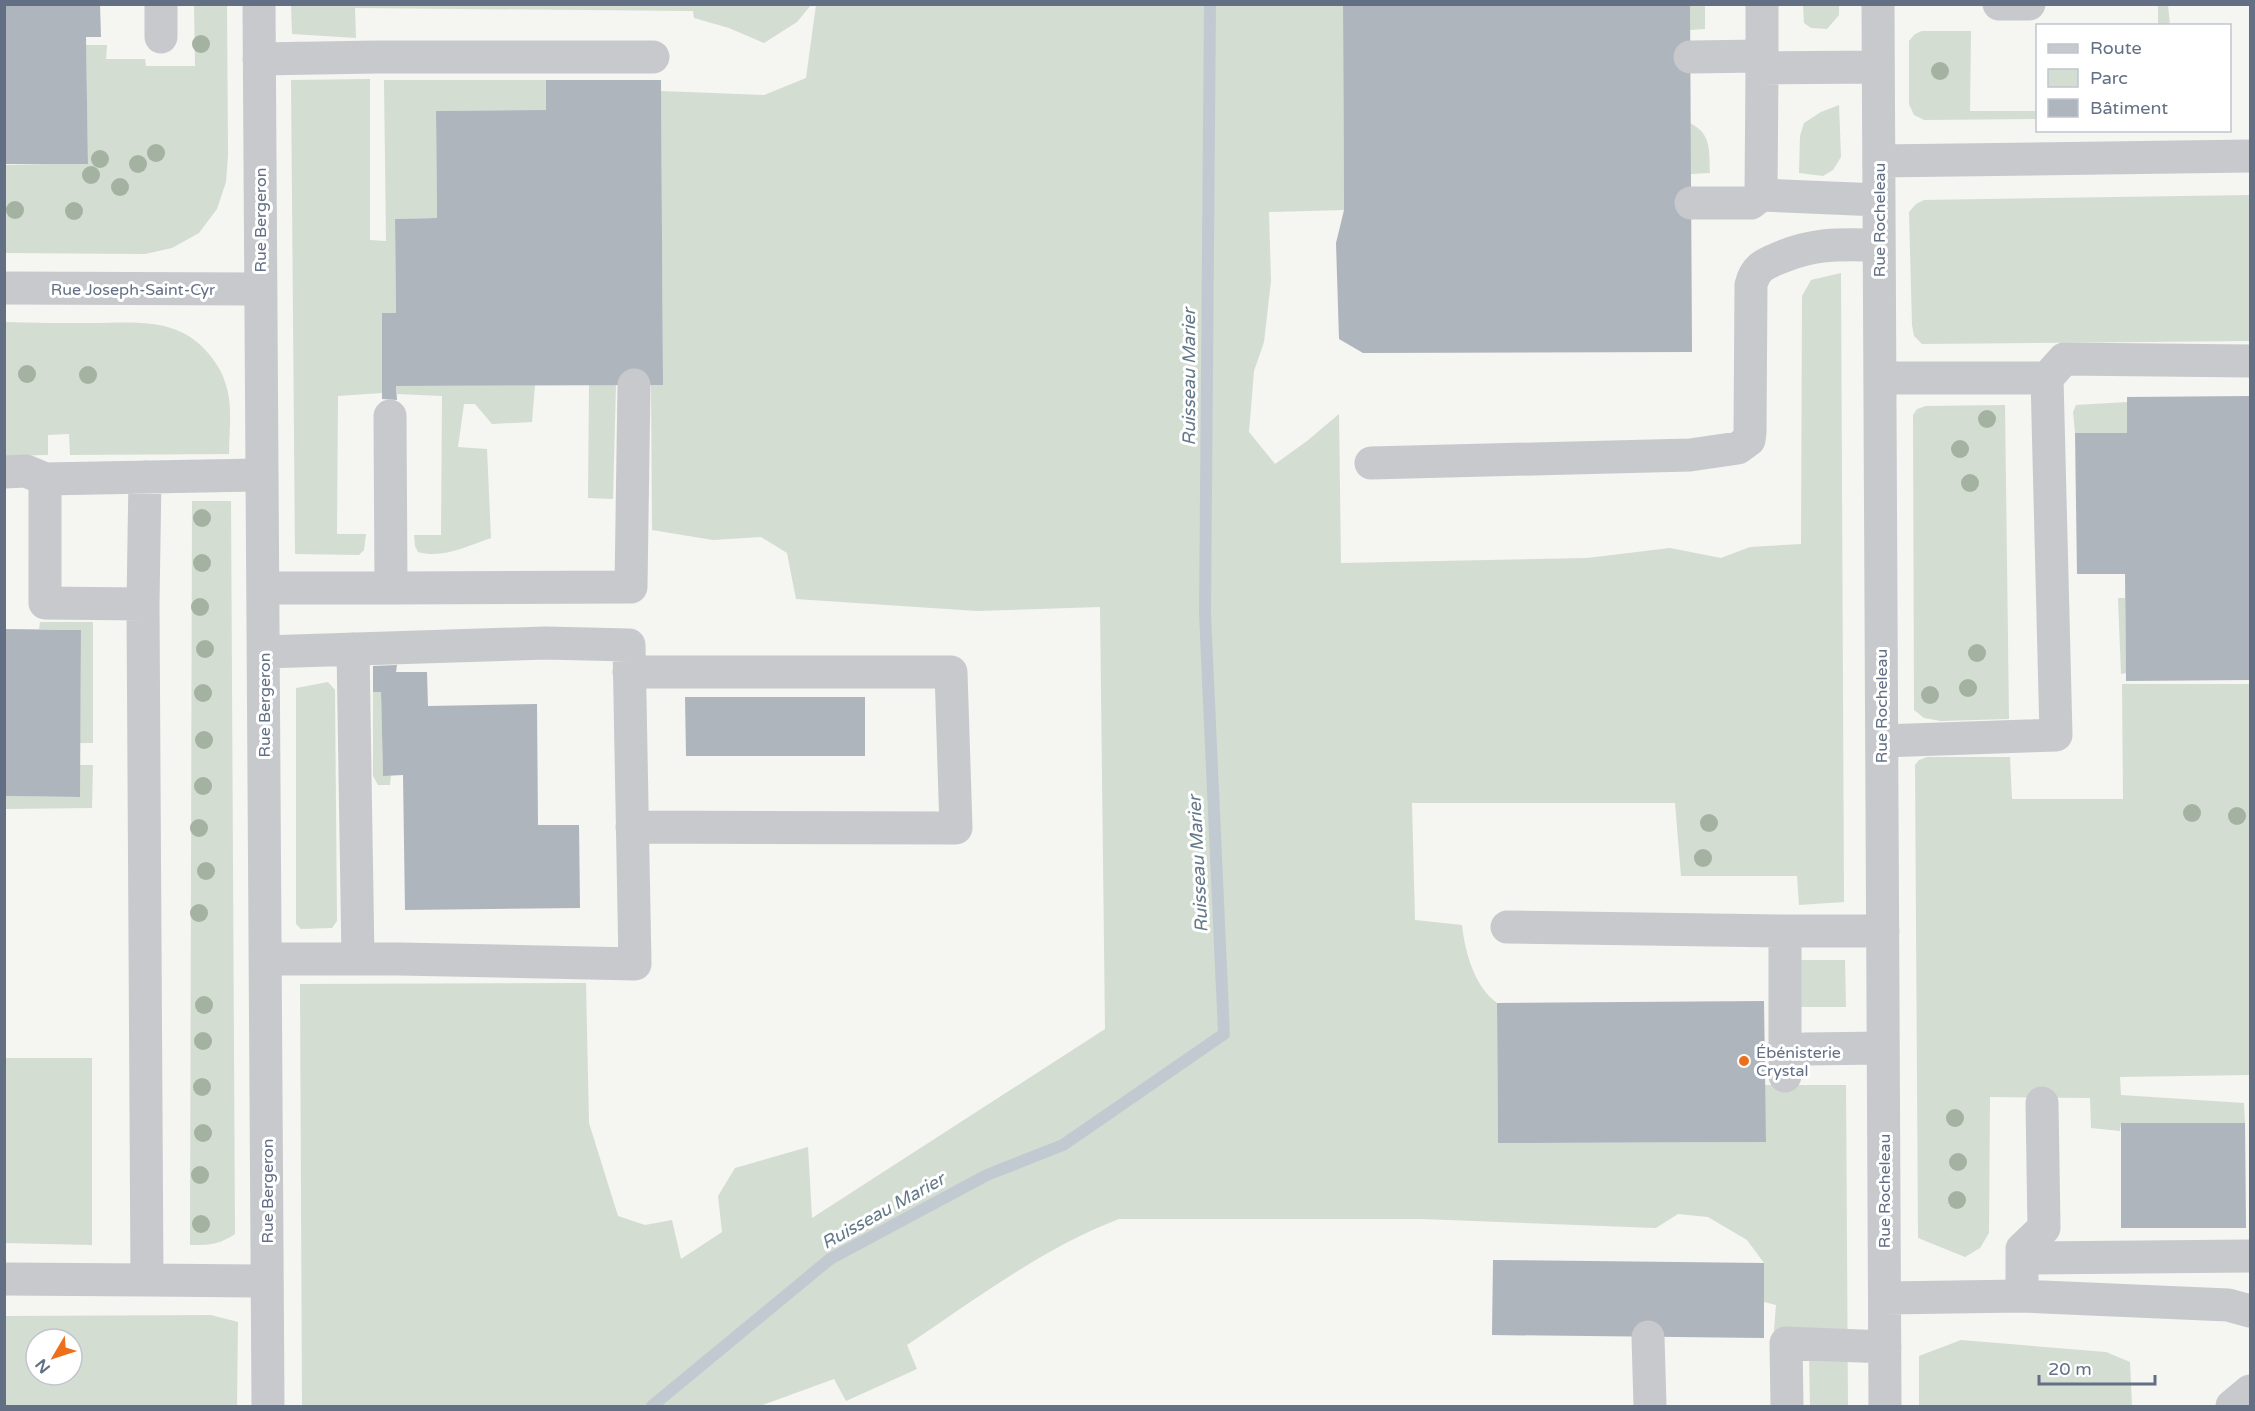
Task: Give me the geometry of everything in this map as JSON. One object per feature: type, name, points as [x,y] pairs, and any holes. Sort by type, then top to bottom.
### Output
[{"type":"street","points":[[161,4],[161,37]]},
{"type":"street","name":"Rue Bergeron","points":[[259,4],[268,1407]]},
{"type":"street","points":[[1761,195],[1762,4]]},
{"type":"street","name":"Rue Rocheleau","points":[[1878,4],[1885,1407]]},
{"type":"street","points":[[1999,4],[2028,4]]},
{"type":"street","points":[[259,59],[653,57]]},
{"type":"street","points":[[1690,57],[1878,67]]},
{"type":"street","points":[[1879,161],[2250,156]]},
{"type":"street","points":[[1691,203],[1751,203],[1761,195],[1879,200]]},
{"type":"street","points":[[1800,197],[1800,249]]},
{"type":"street","points":[[1371,463],[1690,455],[1738,448],[1749,440],[1750,432],[1751,285],[1753,276],[1759,268],[1800,249],[1818,245],[1879,244]]},
{"type":"street","name":"Rue Joseph-Saint-Cyr","points":[[4,288],[261,289]]},
{"type":"street","points":[[1882,741],[2056,735],[2047,378],[2064,359],[2250,361]]},
{"type":"street","points":[[1880,378],[2047,378]]},
{"type":"street","points":[[263,588],[631,587],[634,385]]},
{"type":"street","points":[[390,416],[391,588]]},
{"type":"street","points":[[4,472],[26,471],[45,478],[262,475]]},
{"type":"street","points":[[145,477],[143,604],[147,1280]]},
{"type":"street","points":[[45,478],[45,603],[143,604]]},
{"type":"street","points":[[264,652],[545,643],[628,645],[635,964],[266,959]]},
{"type":"street","points":[[353,649],[358,959]]},
{"type":"street","points":[[629,672],[951,672],[956,828],[632,827]]},
{"type":"street","points":[[1507,927],[1883,931]]},
{"type":"street","points":[[1785,931],[1785,1076]]},
{"type":"street","points":[[1805,1049],[1883,1048]]},
{"type":"street","points":[[2022,1296],[2022,1249],[2044,1228],[2042,1102]]},
{"type":"street","points":[[2022,1258],[2250,1256]]},
{"type":"street","points":[[4,1279],[267,1281]]},
{"type":"street","points":[[1885,1298],[2022,1296],[2228,1305],[2250,1311]]},
{"type":"street","points":[[1648,1337],[1650,1407]]},
{"type":"street","points":[[1787,1407],[1786,1343],[1885,1347]]},
{"type":"street","points":[[2232,1407],[2250,1391]]},
{"type":"green space","points":[[291,4],[811,5],[797,22],[764,43],[729,28],[694,18],[693,11],[355,8],[356,38],[292,34]]},
{"type":"green space","points":[[194,5],[227,5],[228,155],[226,182],[217,209],[199,233],[172,248],[145,254],[5,253],[4,165],[88,163],[86,45],[107,45],[106,59],[145,59],[146,66],[195,66]]},
{"type":"green space","points":[[816,5],[1343,5],[1344,210],[1269,212],[1271,281],[1264,342],[1254,371],[1249,432],[1275,464],[1339,414],[1341,563],[1587,558],[1670,548],[1721,558],[1750,547],[1801,544],[1802,296],[1811,280],[1841,273],[1844,902],[1799,905],[1797,876],[1681,876],[1675,803],[1412,803],[1415,920],[1462,925],[1472,968],[1482,987],[1497,1003],[1498,1143],[1765,1142],[1765,1085],[1846,1085],[1848,1406],[1810,1406],[1809,1356],[1772,1355],[1776,1305],[1764,1302],[1764,1263],[1747,1240],[1708,1217],[1678,1214],[1656,1228],[1422,1219],[1119,1219],[1063,1245],[984,1293],[907,1345],[917,1369],[846,1401],[834,1379],[760,1406],[302,1406],[300,984],[586,983],[589,1123],[618,1216],[645,1225],[672,1220],[681,1259],[722,1232],[718,1196],[735,1168],[808,1147],[812,1218],[1105,1029],[1100,607],[977,611],[796,599],[787,553],[761,537],[713,540],[652,530],[651,385],[663,384],[661,91],[764,95],[806,78]]},
{"type":"green space","points":[[1690,5],[1705,5],[1705,29],[1690,30]]},
{"type":"green space","points":[[1803,5],[1839,5],[1839,15],[1827,29],[1811,28],[1804,23]]},
{"type":"green space","points":[[2158,5],[2168,5],[2170,24],[2158,24]]},
{"type":"green space","points":[[1922,31],[1971,31],[1970,111],[2036,111],[2036,119],[1924,120],[1914,115],[1909,104],[1909,41],[1915,34]]},
{"type":"green space","points":[[370,79],[370,240],[386,241],[384,80],[546,80],[546,110],[436,111],[437,218],[395,219],[396,313],[382,314],[382,393],[338,396],[337,534],[366,534],[364,550],[359,555],[295,554],[291,80]]},
{"type":"green space","points":[[1839,105],[1841,157],[1833,170],[1823,176],[1799,173],[1800,136],[1804,123],[1821,112]]},
{"type":"green space","points":[[1690,123],[1697,127],[1706,138],[1710,173],[1691,174]]},
{"type":"green space","points":[[2250,195],[2250,341],[1922,344],[1914,336],[1909,212],[1916,204],[1924,200]]},
{"type":"green space","points":[[4,322],[127,322],[162,326],[190,337],[210,355],[223,377],[229,402],[229,454],[70,455],[69,434],[48,435],[48,455],[5,456]]},
{"type":"green space","points":[[535,385],[532,422],[492,424],[475,404],[464,404],[458,447],[487,449],[491,538],[446,553],[418,552],[414,535],[441,535],[442,396],[397,394],[396,386]]},
{"type":"green space","points":[[589,385],[616,385],[613,499],[588,498]]},
{"type":"green space","points":[[2127,402],[2127,433],[2075,433],[2073,412],[2076,405]]},
{"type":"green space","points":[[2005,405],[2009,719],[1941,721],[1924,718],[1914,710],[1913,415],[1917,409],[1926,406]]},
{"type":"green space","points":[[192,501],[231,501],[235,1234],[214,1244],[203,1245],[190,1245]]},
{"type":"green space","points":[[2118,598],[2125,598],[2126,673],[2121,674]]},
{"type":"green space","points":[[40,622],[93,622],[93,743],[80,743],[81,630],[39,629]]},
{"type":"green space","points":[[328,682],[335,690],[337,921],[332,928],[301,929],[296,924],[296,688]]},
{"type":"green space","points":[[2122,684],[2250,684],[2250,1075],[2120,1077],[2121,1095],[2244,1103],[2245,1123],[2121,1123],[2120,1131],[2091,1128],[2090,1098],[1990,1097],[1989,1233],[1980,1248],[1965,1257],[1918,1238],[1915,765],[1919,760],[1927,757],[2010,757],[2012,799],[2123,799]]},
{"type":"green space","points":[[373,692],[381,692],[383,775],[391,775],[390,785],[378,785],[373,776]]},
{"type":"green space","points":[[80,765],[93,765],[92,808],[5,809],[4,796],[80,797]]},
{"type":"green space","points":[[1796,960],[1845,960],[1846,1007],[1796,1007]]},
{"type":"green space","points":[[5,1058],[92,1058],[92,1245],[5,1243]]},
{"type":"green space","points":[[211,1315],[238,1322],[237,1406],[5,1406],[5,1316]]},
{"type":"green space","points":[[1961,1340],[2106,1352],[2130,1362],[2132,1406],[1919,1406],[1919,1356]]},
{"type":"building","points":[[4,4],[100,4],[101,37],[86,37],[88,164],[4,164]]},
{"type":"building","points":[[1343,4],[1690,4],[1692,352],[1363,353],[1339,339],[1336,243],[1344,210]]},
{"type":"building","points":[[546,80],[661,80],[663,385],[396,386],[397,400],[382,399],[382,313],[396,313],[395,219],[437,218],[436,111],[546,110]]},
{"type":"building","points":[[2250,396],[2250,680],[2126,681],[2125,574],[2077,574],[2075,433],[2127,433],[2127,397]]},
{"type":"building","points":[[4,629],[81,630],[80,797],[4,796]]},
{"type":"building","points":[[397,665],[396,672],[427,672],[428,706],[537,704],[538,825],[579,825],[580,908],[405,910],[403,775],[383,776],[381,692],[373,692],[373,666]]},
{"type":"building","points":[[685,697],[865,697],[865,756],[686,756]]},
{"type":"building","points":[[1764,1001],[1766,1142],[1498,1143],[1497,1003]]},
{"type":"building","points":[[2121,1123],[2245,1123],[2246,1228],[2121,1228]]},
{"type":"building","points":[[1493,1260],[1764,1263],[1764,1338],[1492,1335]]},
{"type":"waterway","name":"Ruisseau Marier","points":[[652,1406],[830,1259],[987,1175],[1063,1145],[1224,1034],[1205,614],[1210,4]]},
{"type":"place","name":"Ébénisterie Crystal","points":[[1744,1061]]}]
